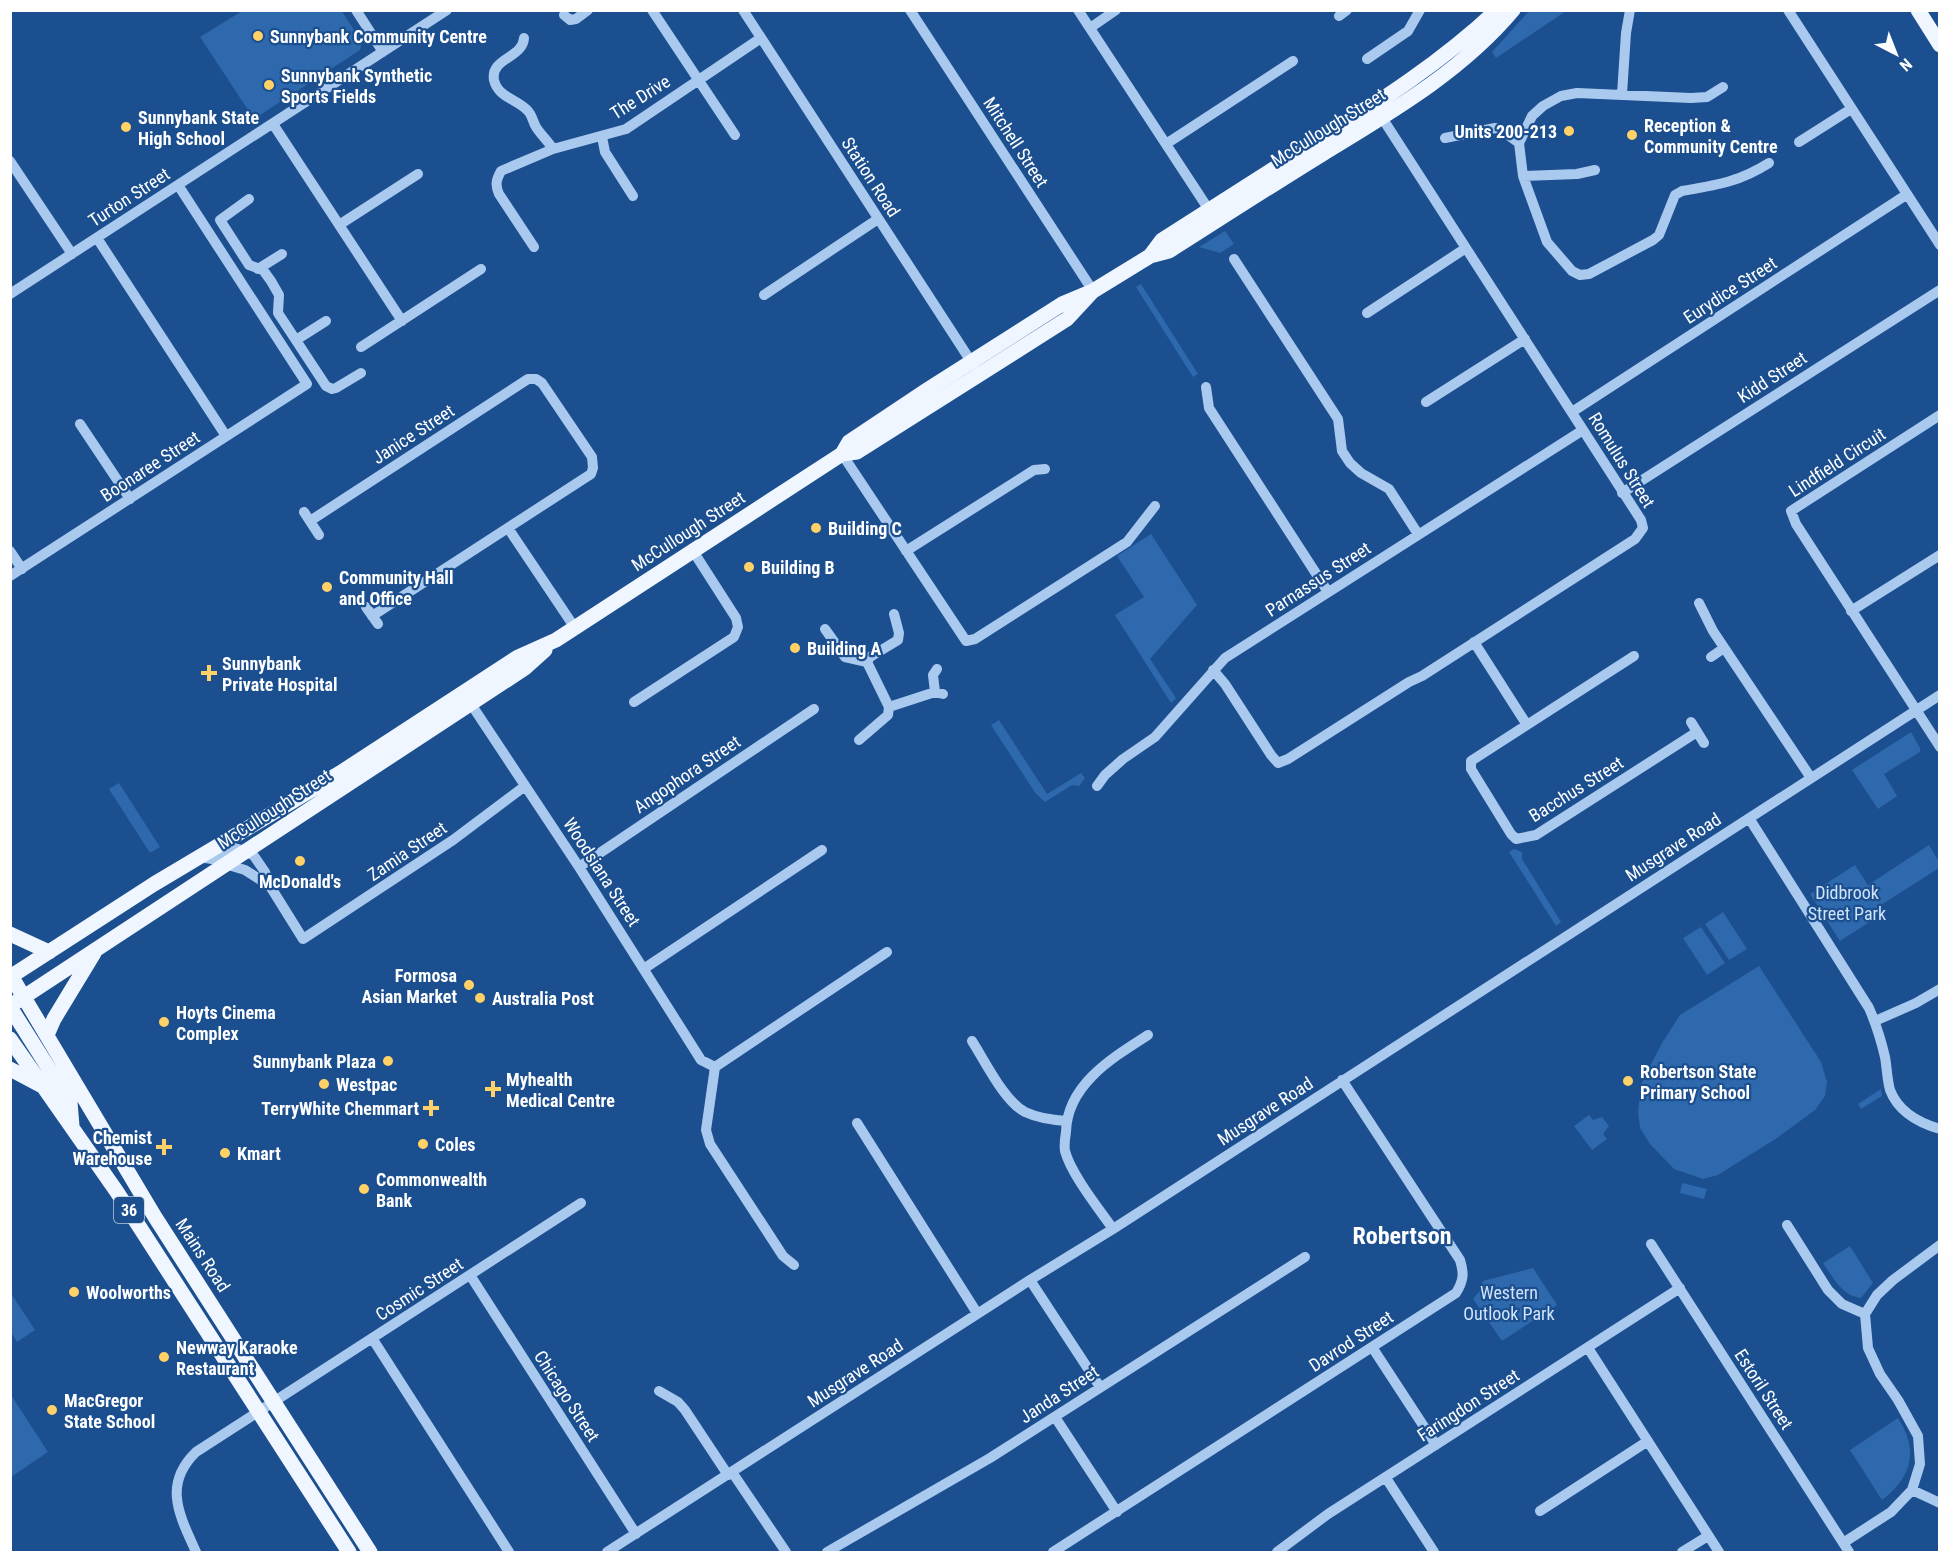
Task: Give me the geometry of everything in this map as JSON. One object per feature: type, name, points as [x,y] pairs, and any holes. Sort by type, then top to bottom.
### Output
[{"type":"main road","name":"McCullough Street","points":[[1378,111],[1466,40],[1497,10]]},
{"type":"main road","name":"McCullough Street","points":[[11,976],[198,857],[467,698],[525,668],[556,640],[842,454],[849,442],[975,368],[1067,318],[1093,291],[1150,256],[1162,240],[1213,215],[1378,111],[1452,70],[1482,44],[1513,10]]},
{"type":"main road","points":[[1918,10],[1940,45]]},
{"type":"main road","name":"McCullough Street","points":[[10,1006],[246,850],[467,698]]},
{"type":"main road","points":[[10,934],[49,952]]},
{"type":"main road","points":[[47,1035],[54,1019],[96,950]]},
{"type":"main road","name":"Mains Road","points":[[11,976],[155,1217],[370,1552]]},
{"type":"main road","points":[[10,1006],[70,1102],[72,1126]]},
{"type":"main road","name":"36","points":[[10,1039],[117,1192],[349,1552]]},
{"type":"main road","points":[[10,1069],[45,1088]]},
{"type":"street","points":[[356,10],[383,52]]},
{"type":"street","name":"Turton Street","points":[[10,294],[447,10]]},
{"type":"street","points":[[564,15],[570,20],[576,19],[588,10]]},
{"type":"street","points":[[652,10],[735,135]]},
{"type":"street","name":"Station Road","points":[[743,10],[975,368]]},
{"type":"street","name":"Mitchell Street","points":[[910,10],[1093,291]]},
{"type":"street","points":[[1078,10],[1213,215]]},
{"type":"street","points":[[1090,28],[1116,10]]},
{"type":"street","points":[[1367,58],[1408,31],[1420,10]]},
{"type":"street","points":[[1622,94],[1626,33],[1630,10]]},
{"type":"street","points":[[1788,10],[1906,195],[1938,238]]},
{"type":"street","points":[[524,38],[524,44],[520,50],[501,62],[494,72],[495,83],[502,93],[528,111],[538,131],[553,149]]},
{"type":"street","name":"The Drive","points":[[534,247],[499,194],[496,186],[501,171],[553,149],[626,129],[761,38]]},
{"type":"street","points":[[1166,144],[1293,62]]},
{"type":"street","points":[[1723,87],[1707,97],[1577,93],[1561,96],[1543,106],[1532,116],[1519,143],[1523,176],[1547,242],[1572,271],[1589,274],[1659,235],[1675,195],[1682,191],[1733,182],[1769,163]]},
{"type":"street","points":[[1799,142],[1851,109]]},
{"type":"street","name":"Romulus Street","points":[[1213,670],[1278,762],[1288,759],[1635,539],[1643,528],[1641,520],[1378,111]]},
{"type":"street","points":[[273,124],[402,321]]},
{"type":"street","points":[[1445,138],[1495,128],[1519,143]]},
{"type":"street","points":[[602,137],[605,152],[633,196]]},
{"type":"street","points":[[10,161],[72,254]]},
{"type":"street","points":[[1523,176],[1577,174],[1595,170]]},
{"type":"street","points":[[339,225],[418,174]]},
{"type":"street","name":"Boonaree Street","points":[[10,576],[307,384],[178,185]]},
{"type":"street","name":"Eurydice Street","points":[[1572,412],[1906,195]]},
{"type":"street","points":[[249,199],[220,220],[249,265],[263,270],[279,295],[278,313],[326,386],[332,389],[361,373]]},
{"type":"street","points":[[765,295],[878,219]]},
{"type":"street","points":[[98,238],[226,436]]},
{"type":"street","points":[[1367,313],[1466,248]]},
{"type":"street","points":[[258,269],[282,254]]},
{"type":"street","points":[[1234,259],[1338,419],[1342,451],[1350,463],[1360,473],[1389,489],[1418,534]]},
{"type":"street","points":[[361,347],[481,269]]},
{"type":"street","name":"Kidd Street","points":[[1622,493],[1940,290]]},
{"type":"street","points":[[296,340],[326,321]]},
{"type":"street","points":[[1426,402],[1525,339]]},
{"type":"street","name":"Janice Street","points":[[319,535],[307,516],[528,379],[536,379],[542,383],[592,457],[594,468],[591,474],[508,528]]},
{"type":"street","points":[[1206,387],[1209,408],[1328,592]]},
{"type":"street","name":"Lindfield Circuit","points":[[1940,415],[1791,512],[1796,524],[1851,611],[1940,747]]},
{"type":"street","points":[[80,424],[130,499]]},
{"type":"street","name":"Parnassus Street","points":[[1097,786],[1105,775],[1123,759],[1155,737],[1225,658],[1583,430]]},
{"type":"street","points":[[842,454],[966,641],[975,639],[1127,542],[1155,506]]},
{"type":"street","points":[[906,551],[1034,470],[1046,469]]},
{"type":"street","points":[[372,615],[508,528],[575,628]]},
{"type":"street","points":[[10,551],[22,569]]},
{"type":"street","points":[[634,702],[734,637],[738,627],[736,618],[693,551]]},
{"type":"street","points":[[1851,611],[1940,555]]},
{"type":"street","points":[[1699,603],[1724,648],[1811,778]]},
{"type":"street","points":[[867,662],[870,657],[898,640],[899,633],[894,614]]},
{"type":"street","points":[[825,629],[845,657],[867,662]]},
{"type":"street","points":[[1474,642],[1527,725],[1634,656]]},
{"type":"street","points":[[1711,657],[1724,648]]},
{"type":"street","points":[[859,740],[888,715],[889,707],[867,662]]},
{"type":"street","points":[[889,707],[939,693],[933,675],[937,669]]},
{"type":"street","name":"Musgrave Road","points":[[607,1552],[977,1313],[1113,1229],[1940,695]]},
{"type":"street","name":"Woodsiana Street","points":[[467,698],[645,968],[701,1060],[715,1067]]},
{"type":"street","name":"Angophora Street","points":[[579,867],[814,709]]},
{"type":"street","points":[[1690,722],[1704,743]]},
{"type":"street","name":"Bacchus Street","points":[[1527,725],[1471,761],[1471,769],[1516,839],[1536,835],[1697,732]]},
{"type":"street","name":"Zamia Street","points":[[270,886],[303,939],[453,840],[525,786]]},
{"type":"street","points":[[1749,818],[1858,988],[1875,1021],[1891,1090],[1902,1109],[1923,1124],[1940,1129]]},
{"type":"street","points":[[198,857],[212,859],[231,849],[246,850],[258,860],[270,886]]},
{"type":"street","points":[[645,968],[822,850]]},
{"type":"street","points":[[225,864],[244,870],[270,886]]},
{"type":"street","points":[[794,1265],[783,1256],[710,1144],[706,1130],[715,1067],[887,952]]},
{"type":"street","points":[[1875,1021],[1916,1003],[1940,989]]},
{"type":"street","points":[[1113,1229],[1076,1174],[1065,1150],[1066,1121],[1072,1105],[1090,1077],[1114,1057],[1148,1035]]},
{"type":"street","points":[[972,1041],[1001,1087],[1022,1110],[1047,1119],[1066,1121]]},
{"type":"street","name":"Davrod Street","points":[[1053,1552],[1456,1293],[1464,1272],[1460,1260],[1342,1080]]},
{"type":"street","points":[[857,1123],[977,1313]]},
{"type":"street","name":"Cosmic Street","points":[[196,1552],[178,1509],[176,1495],[178,1479],[185,1465],[196,1452],[581,1203]]},
{"type":"street","points":[[1787,1226],[1828,1290],[1842,1304],[1865,1314]]},
{"type":"street","name":"Estoril Street","points":[[1651,1244],[1846,1548]]},
{"type":"street","points":[[1846,1548],[1891,1512],[1912,1490],[1920,1464],[1918,1436],[1880,1374],[1868,1348],[1865,1314],[1877,1295],[1893,1280],[1940,1245]]},
{"type":"street","name":"Janda Street","points":[[827,1552],[990,1458],[1305,1257]]},
{"type":"street","name":"Chicago Street","points":[[470,1275],[636,1534]]},
{"type":"street","points":[[1030,1280],[1100,1387]]},
{"type":"street","name":"Faringdon Street","points":[[1277,1552],[1328,1514],[1680,1288]]},
{"type":"street","points":[[372,1338],[509,1552]]},
{"type":"street","points":[[1372,1347],[1436,1444]]},
{"type":"street","points":[[1588,1348],[1719,1552]]},
{"type":"street","points":[[659,1391],[678,1402],[685,1410],[786,1552]]},
{"type":"street","points":[[1055,1417],[1117,1512]]},
{"type":"street","points":[[1540,1511],[1648,1441]]},
{"type":"street","points":[[1386,1478],[1434,1552]]},
{"type":"street","points":[[1912,1490],[1940,1503]]},
{"type":"street","points":[[1682,1552],[1708,1536]]},
{"type":"green space","name":"Sunnybank Synthetic Sports Fields","points":[[341,10],[362,42],[360,50],[254,119],[200,37],[242,11]]},
{"type":"green space","points":[[1530,10],[1566,11],[1496,58],[1492,52]]},
{"type":"green space","points":[[1225,231],[1234,244],[1220,253],[1199,247]]},
{"type":"green space","points":[[1141,284],[1198,374],[1193,377],[1136,287]]},
{"type":"green space","points":[[1151,534],[1197,605],[1150,659],[1176,698],[1171,703],[1115,615],[1144,597],[1117,556]]},
{"type":"green space","points":[[999,720],[1047,794],[1081,773],[1085,778],[1079,786],[1072,785],[1045,802],[1036,794],[991,725]]},
{"type":"green space","points":[[1911,732],[1920,752],[1884,774],[1897,796],[1878,809],[1852,770]]},
{"type":"green space","points":[[119,783],[160,847],[150,853],[109,789]]},
{"type":"green space","name":"Didbrook Street Park","points":[[1929,845],[1939,862],[1939,868],[1881,905],[1885,912],[1840,941],[1810,894],[1855,865],[1868,885]]},
{"type":"green space","points":[[1514,849],[1522,852],[1522,859],[1561,922],[1556,926],[1509,852]]},
{"type":"green space","points":[[1723,912],[1747,949],[1729,960],[1705,924]]},
{"type":"green space","points":[[1701,927],[1725,963],[1707,975],[1683,938]]},
{"type":"green space","points":[[1759,966],[1821,1062],[1827,1082],[1825,1096],[1815,1110],[1777,1138],[1718,1175],[1703,1179],[1674,1169],[1650,1144],[1640,1128],[1638,1112],[1641,1084],[1662,1043],[1680,1015]]},
{"type":"green space","points":[[1881,1089],[1882,1096],[1861,1109],[1858,1104]]},
{"type":"green space","points":[[1589,1115],[1593,1120],[1602,1117],[1609,1126],[1603,1134],[1607,1139],[1592,1150],[1574,1126]]},
{"type":"green space","points":[[1682,1183],[1707,1189],[1704,1199],[1680,1193]]},
{"type":"green space","points":[[1850,1246],[1873,1283],[1861,1298],[1843,1290],[1823,1263]]},
{"type":"green space","name":"Western Outlook Park","points":[[1533,1268],[1557,1305],[1502,1341],[1473,1299],[1483,1281]]},
{"type":"green space","points":[[12,1295],[35,1330],[17,1342],[11,1332]]},
{"type":"green space","points":[[11,1395],[48,1452],[10,1477]]},
{"type":"green space","points":[[1898,1418],[1909,1442],[1909,1463],[1900,1482],[1882,1500],[1850,1450]]},
{"type":"place","name":"Sunnybank Community Centre","points":[[258,36]]},
{"type":"place","name":"Sunnybank Synthetic Sports Fields","points":[[269,85]]},
{"type":"place","name":"Sunnybank State High School","points":[[126,127]]},
{"type":"place","name":"Units 200-213","points":[[1569,131]]},
{"type":"place","name":"Reception & Community Centre","points":[[1632,135]]},
{"type":"place","name":"Building C","points":[[816,528]]},
{"type":"place","name":"Building B","points":[[749,567]]},
{"type":"place","name":"Community Hall and Office","points":[[327,587]]},
{"type":"place","name":"Building A","points":[[795,648]]},
{"type":"place","name":"Sunnybank Private Hospital","points":[[209,673]]},
{"type":"place","name":"McDonald's","points":[[300,861]]},
{"type":"place","name":"Formosa Asian Market","points":[[469,985]]},
{"type":"place","name":"Australia Post","points":[[480,998]]},
{"type":"place","name":"Hoyts Cinema Complex","points":[[164,1022]]},
{"type":"place","name":"Sunnybank Plaza","points":[[388,1061]]},
{"type":"place","name":"Robertson State Primary School","points":[[1628,1081]]},
{"type":"place","name":"Westpac","points":[[324,1084]]},
{"type":"place","name":"Myhealth Medical Centre","points":[[493,1089]]},
{"type":"place","name":"TerryWhite Chemmart","points":[[431,1108]]},
{"type":"place","name":"Coles","points":[[423,1144]]},
{"type":"place","name":"Chemist Warehouse","points":[[164,1147]]},
{"type":"place","name":"Kmart","points":[[225,1153]]},
{"type":"place","name":"Commonwealth Bank","points":[[364,1189]]},
{"type":"place","name":"Woolworths","points":[[74,1292]]},
{"type":"place","name":"Newway Karaoke Restaurant","points":[[164,1357]]},
{"type":"place","name":"MacGregor State School","points":[[52,1410]]},
{"type":"district","name":"Robertson","points":[[1402,1236]]}]
